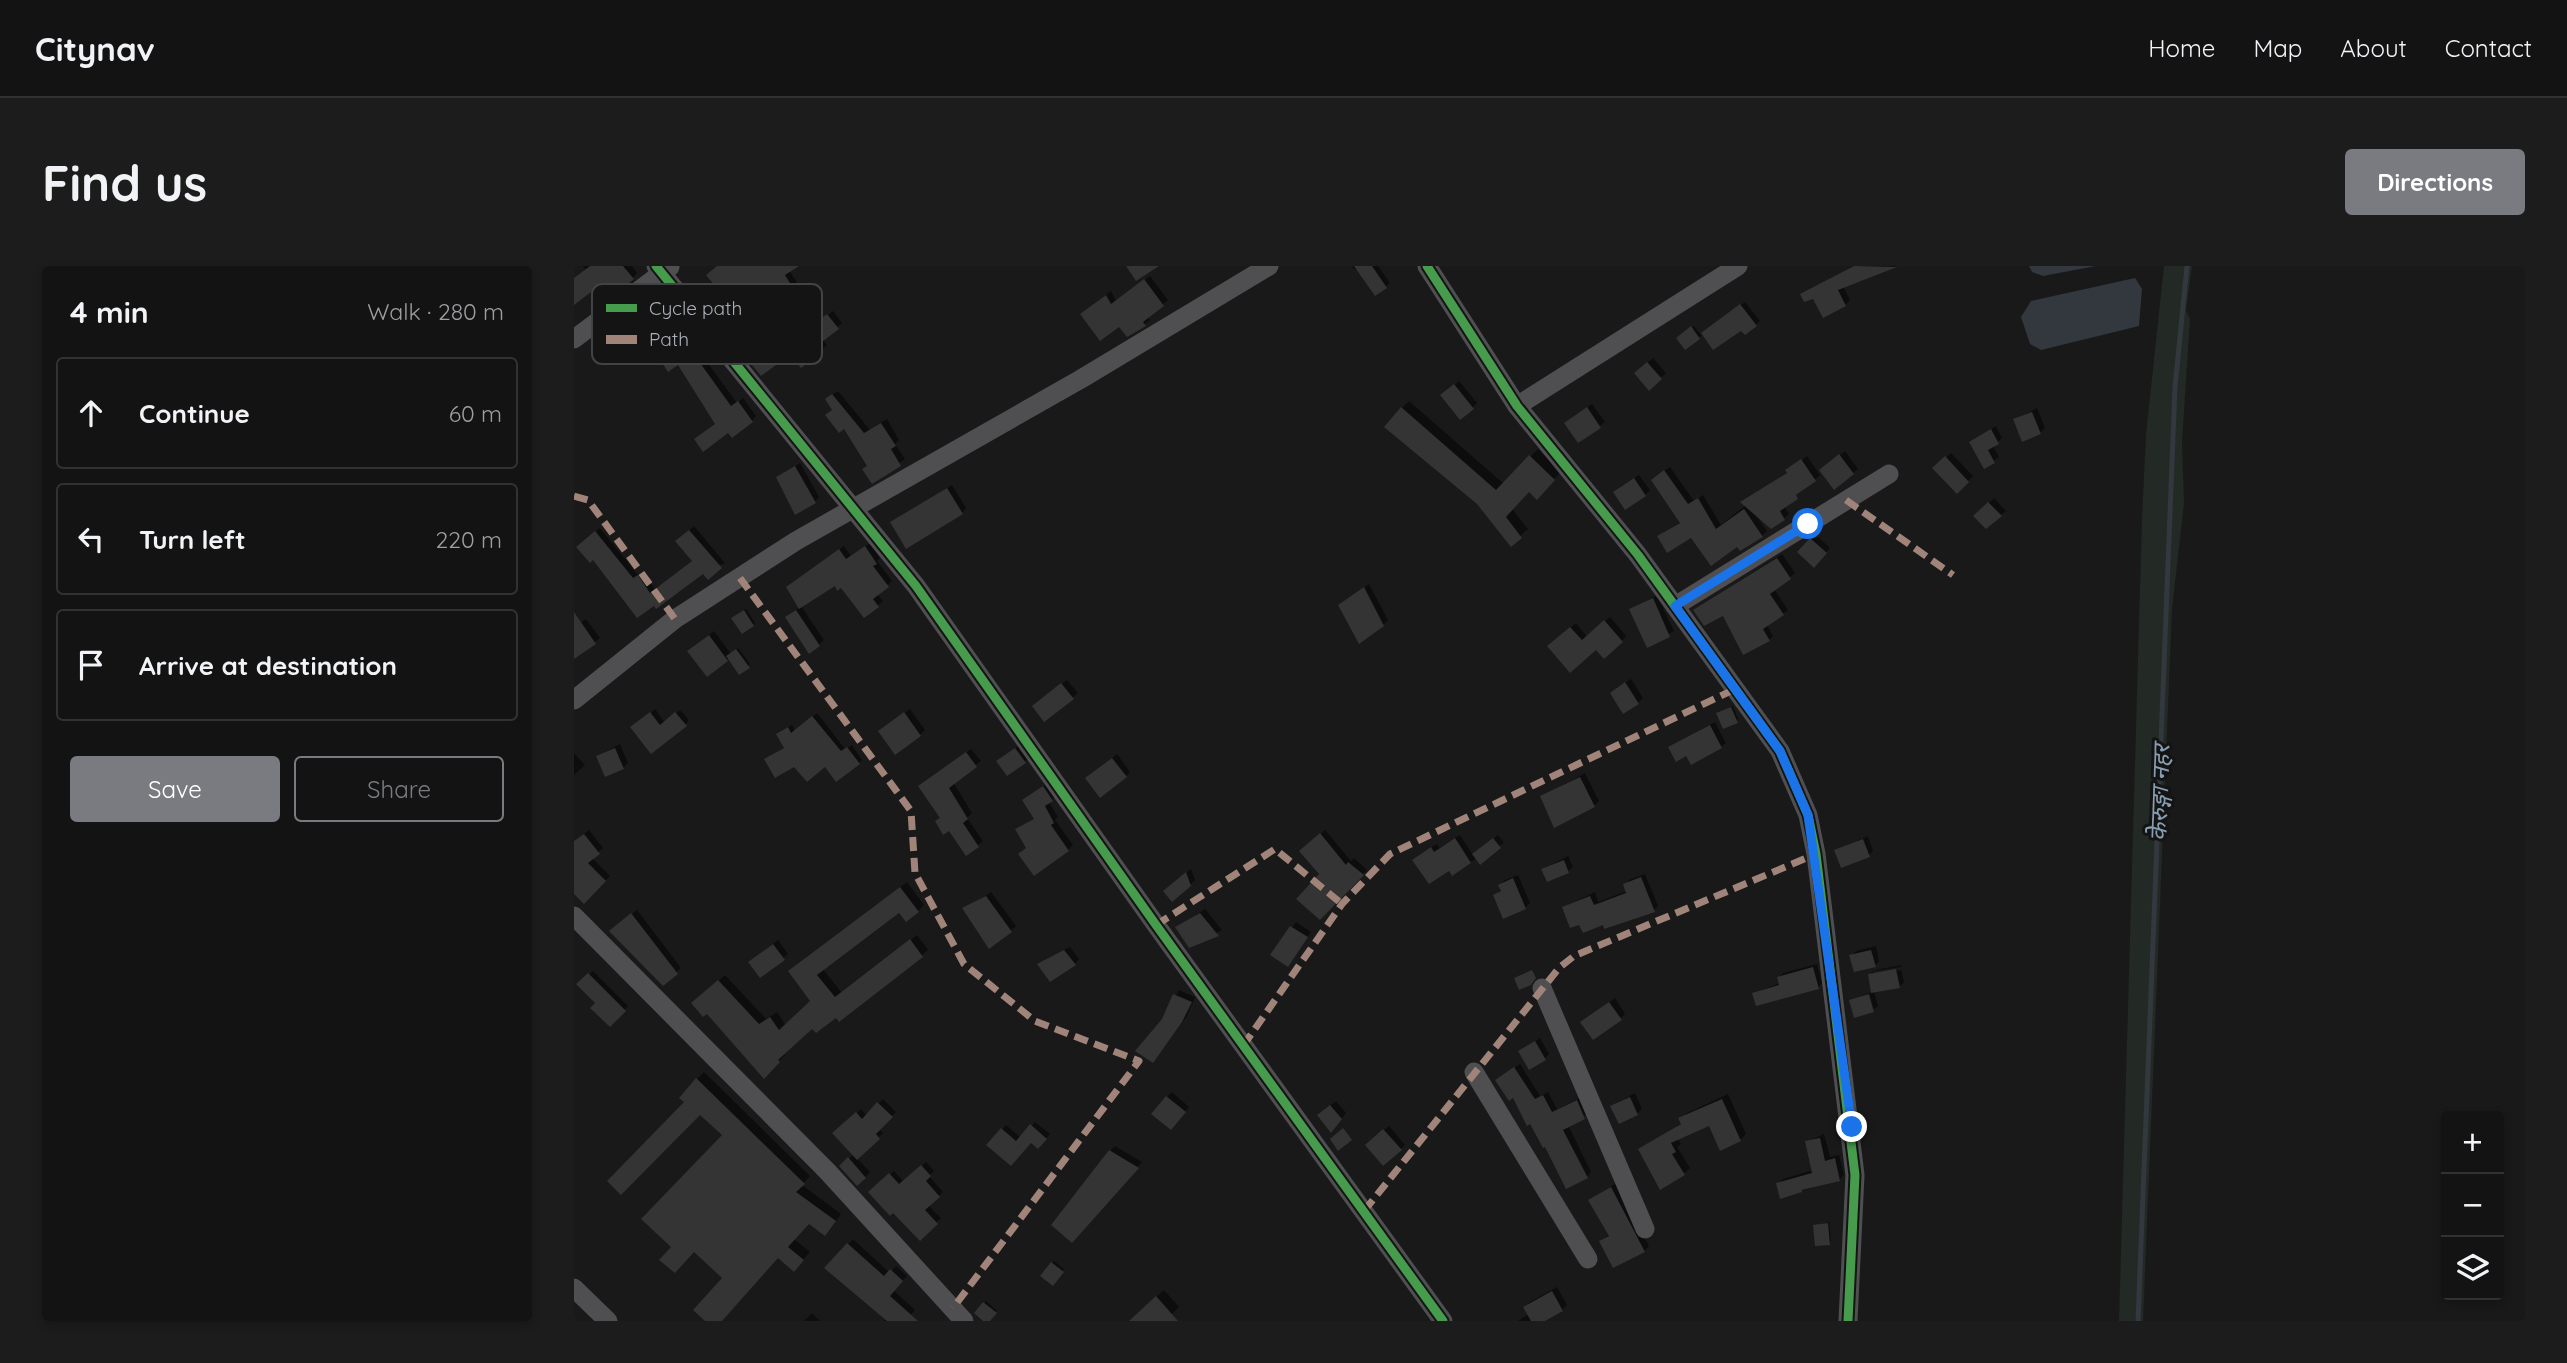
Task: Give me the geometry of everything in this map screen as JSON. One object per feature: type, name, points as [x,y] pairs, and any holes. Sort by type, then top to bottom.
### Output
[{"type":"street","points":[[574,700],[675,619],[853,508],[1081,379],[1269,266]]},
{"type":"street","points":[[1427,266],[1517,406],[1675,606],[1780,751],[1808,815],[1852,1127],[1855,1175],[1849,1321]]},
{"type":"street","points":[[1517,406],[1738,266]]},
{"type":"street","points":[[643,284],[663,268],[676,284]]},
{"type":"street","points":[[574,339],[592,325]]},
{"type":"street","points":[[739,364],[916,586],[1156,925],[1443,1321]]},
{"type":"street","points":[[1675,606],[1889,474]]},
{"type":"street","points":[[574,916],[828,1172],[964,1321]]},
{"type":"street","points":[[1542,988],[1645,1229]]},
{"type":"street","points":[[1475,1072],[1588,1259]]},
{"type":"street","points":[[574,1288],[608,1321]]},
{"type":"shaded area","points":[[2029,266],[2096,266],[2043,276],[2032,272]]},
{"type":"shaded area","points":[[2164,266],[2192,266],[2186,310],[2190,319],[2182,442],[2184,503],[2172,609],[2143,1321],[2119,1321],[2142,519],[2146,435]]},
{"type":"shaded area","points":[[2135,278],[2142,289],[2139,326],[2041,350],[2030,344],[2021,317],[2031,301]]},
{"type":"building","points":[[590,266],[623,266],[634,279],[627,284],[592,284],[592,291],[574,305],[574,278]]},
{"type":"building","points":[[717,266],[799,266],[785,275],[791,284],[714,284],[706,275]]},
{"type":"building","points":[[1126,266],[1159,266],[1136,281]]},
{"type":"building","points":[[1354,266],[1372,266],[1387,288],[1375,296]]},
{"type":"building","points":[[1854,266],[1897,267],[1838,290],[1846,306],[1823,318],[1813,299],[1804,302],[1800,294]]},
{"type":"building","points":[[1144,279],[1164,306],[1143,322],[1146,326],[1127,337],[1119,327],[1100,341],[1080,314],[1106,295],[1111,304]]},
{"type":"building","points":[[1740,304],[1757,326],[1745,335],[1741,331],[1713,350],[1701,333]]},
{"type":"building","points":[[827,314],[839,329],[822,342],[822,318]]},
{"type":"building","points":[[1691,326],[1700,339],[1685,350],[1676,338]]},
{"type":"building","points":[[1647,362],[1662,379],[1649,391],[1634,373]]},
{"type":"building","points":[[663,364],[701,364],[731,406],[738,401],[753,422],[732,438],[728,433],[703,452],[694,439],[715,424],[678,365],[668,372]]},
{"type":"building","points":[[751,364],[777,364],[761,376]]},
{"type":"building","points":[[1454,384],[1474,409],[1460,420],[1440,395]]},
{"type":"building","points":[[832,394],[864,433],[881,423],[896,446],[891,449],[901,466],[872,484],[862,469],[867,466],[844,429],[839,433],[825,415],[832,410],[825,399]]},
{"type":"building","points":[[1401,407],[1496,490],[1529,455],[1555,480],[1537,500],[1529,492],[1506,517],[1522,538],[1511,547],[1477,504],[1384,427]]},
{"type":"building","points":[[1587,407],[1601,428],[1578,443],[1564,423]]},
{"type":"building","points":[[2032,412],[2041,434],[2022,442],[2013,419]]},
{"type":"building","points":[[1991,429],[1999,444],[1988,450],[1995,463],[1984,469],[1969,442]]},
{"type":"building","points":[[1839,454],[1854,474],[1834,490],[1819,470]]},
{"type":"building","points":[[1945,456],[1969,482],[1957,494],[1932,468]]},
{"type":"building","points":[[1801,459],[1816,481],[1796,495],[1798,499],[1780,511],[1785,520],[1771,529],[1740,502],[1787,473],[1785,470]]},
{"type":"building","points":[[795,466],[816,503],[795,515],[776,477]]},
{"type":"building","points":[[1664,470],[1688,504],[1698,498],[1716,529],[1744,509],[1763,537],[1740,551],[1737,547],[1711,566],[1691,538],[1667,553],[1657,536],[1680,523],[1651,480]]},
{"type":"building","points":[[1634,478],[1646,496],[1625,510],[1613,492]]},
{"type":"building","points":[[947,488],[963,514],[906,549],[890,522]]},
{"type":"building","points":[[1988,502],[2002,516],[1986,529],[1973,516]]},
{"type":"building","points":[[689,530],[722,568],[708,580],[703,574],[656,609],[654,606],[637,618],[593,560],[590,563],[576,547],[595,531],[633,578],[638,575],[650,593],[692,561],[675,541]]},
{"type":"building","points":[[1810,538],[1827,553],[1814,568],[1797,552]]},
{"type":"building","points":[[865,546],[877,564],[873,566],[889,587],[873,599],[879,607],[864,618],[841,588],[837,591],[835,586],[799,609],[786,587],[839,549],[846,559]]},
{"type":"building","points":[[1777,558],[1791,579],[1770,594],[1784,615],[1763,629],[1770,641],[1743,655],[1723,616],[1704,626],[1693,610]]},
{"type":"building","points":[[1364,587],[1384,626],[1359,644],[1338,605]]},
{"type":"building","points":[[1653,598],[1670,637],[1647,648],[1629,609]]},
{"type":"building","points":[[744,610],[754,626],[742,634],[731,618]]},
{"type":"building","points":[[796,610],[820,646],[809,654],[785,617]]},
{"type":"building","points":[[574,612],[596,644],[574,659]]},
{"type":"building","points":[[1604,620],[1623,642],[1604,659],[1596,650],[1570,673],[1547,646],[1570,627],[1582,640]]},
{"type":"building","points":[[709,635],[728,661],[707,677],[687,651]]},
{"type":"building","points":[[736,649],[750,668],[739,675],[726,656]]},
{"type":"building","points":[[1625,682],[1639,704],[1623,714],[1610,693]]},
{"type":"building","points":[[1061,683],[1074,699],[1044,722],[1032,706]]},
{"type":"building","points":[[1731,707],[1738,723],[1723,729],[1716,713]]},
{"type":"building","points":[[650,712],[660,725],[675,712],[687,726],[651,754],[630,727]]},
{"type":"building","points":[[904,712],[921,736],[895,755],[878,731]]},
{"type":"building","points":[[812,716],[841,751],[847,747],[860,764],[836,782],[825,767],[807,782],[794,767],[775,778],[764,759],[784,748],[776,734],[788,727],[791,733]]},
{"type":"building","points":[[1710,725],[1722,748],[1691,765],[1686,756],[1676,762],[1668,747]]},
{"type":"building","points":[[615,748],[624,769],[605,777],[596,756]]},
{"type":"building","points":[[1015,748],[1026,763],[1007,776],[996,761]]},
{"type":"building","points":[[966,752],[977,767],[949,788],[968,819],[963,823],[979,847],[966,856],[949,831],[943,835],[935,821],[940,818],[918,786]]},
{"type":"building","points":[[1112,758],[1127,777],[1100,798],[1085,778]]},
{"type":"building","points":[[1580,777],[1595,807],[1554,828],[1540,796]]},
{"type":"building","points":[[1043,786],[1053,801],[1045,806],[1054,823],[1051,825],[1069,851],[1034,876],[1018,854],[1026,848],[1015,829],[1034,819],[1022,800]]},
{"type":"building","points":[[1320,833],[1346,865],[1348,862],[1364,875],[1320,920],[1296,899],[1319,874],[1299,851]]},
{"type":"building","points":[[584,834],[600,854],[588,863],[606,881],[584,904],[574,894],[574,841]]},
{"type":"building","points":[[1455,838],[1471,863],[1452,876],[1449,871],[1429,884],[1412,860],[1431,847],[1434,852]]},
{"type":"building","points":[[1493,838],[1501,848],[1480,865],[1472,854]]},
{"type":"building","points":[[1863,839],[1870,857],[1841,868],[1834,850]]},
{"type":"building","points":[[1564,860],[1569,873],[1547,882],[1541,869]]},
{"type":"building","points":[[1186,872],[1191,886],[1172,902],[1163,891]]},
{"type":"building","points":[[1641,877],[1655,912],[1583,933],[1579,925],[1570,928],[1562,907],[1590,896],[1594,905],[1626,893],[1623,884]]},
{"type":"building","points":[[1513,878],[1526,909],[1503,919],[1493,895],[1501,891],[1498,885]]},
{"type":"building","points":[[900,887],[919,912],[906,922],[899,913],[817,975],[835,997],[910,939],[923,957],[839,1022],[836,1018],[816,1033],[812,1029],[778,1060],[780,1062],[764,1079],[707,1014],[703,1017],[691,1003],[718,980],[759,1024],[770,1017],[779,1030],[810,1001],[788,971]]},
{"type":"building","points":[[986,896],[1012,932],[989,949],[962,908]]},
{"type":"building","points":[[631,913],[678,974],[663,986],[609,931]]},
{"type":"building","points":[[1200,913],[1219,936],[1189,948],[1175,927]]},
{"type":"building","points":[[1290,926],[1308,937],[1288,967],[1270,955]]},
{"type":"building","points":[[773,944],[785,960],[760,978],[748,962]]},
{"type":"building","points":[[1064,950],[1076,965],[1050,982],[1037,964]]},
{"type":"building","points":[[1871,950],[1876,967],[1854,972],[1849,955]]},
{"type":"building","points":[[1813,967],[1819,989],[1756,1006],[1752,993],[1779,985],[1777,977]]},
{"type":"building","points":[[1896,969],[1900,988],[1871,993],[1868,974]]},
{"type":"building","points":[[1532,970],[1536,978],[1531,985],[1519,990],[1514,978]]},
{"type":"building","points":[[588,973],[626,1011],[610,1027],[590,1008],[595,1003],[576,984]]},
{"type":"building","points":[[1173,994],[1192,1002],[1182,1022],[1153,1063],[1135,1051],[1162,1019]]},
{"type":"building","points":[[1869,994],[1874,1012],[1854,1018],[1849,1000]]},
{"type":"building","points":[[1609,1002],[1622,1020],[1593,1040],[1580,1022]]},
{"type":"building","points":[[1535,1041],[1546,1060],[1529,1070],[1518,1051]]},
{"type":"building","points":[[1514,1067],[1535,1099],[1543,1095],[1552,1112],[1577,1100],[1585,1119],[1563,1130],[1588,1178],[1566,1189],[1545,1147],[1543,1148],[1530,1124],[1527,1126],[1513,1098],[1509,1101],[1495,1080]]},
{"type":"building","points":[[696,1078],[805,1184],[796,1192],[836,1221],[825,1236],[809,1224],[788,1247],[804,1260],[794,1272],[778,1258],[722,1321],[705,1321],[693,1310],[722,1278],[694,1252],[675,1273],[659,1260],[671,1247],[641,1219],[722,1135],[700,1115],[621,1195],[607,1181],[684,1102],[679,1098]]},
{"type":"building","points":[[1166,1096],[1186,1112],[1171,1130],[1151,1114]]},
{"type":"building","points":[[1630,1097],[1638,1115],[1619,1124],[1610,1106]]},
{"type":"building","points":[[1722,1099],[1741,1141],[1720,1151],[1709,1126],[1671,1143],[1676,1152],[1672,1154],[1685,1175],[1660,1190],[1638,1149],[1681,1124],[1678,1118]]},
{"type":"building","points":[[877,1102],[893,1117],[876,1134],[880,1139],[857,1160],[832,1133],[856,1112],[862,1119]]},
{"type":"building","points":[[1330,1105],[1342,1119],[1331,1133],[1317,1115]]},
{"type":"building","points":[[1030,1124],[1047,1139],[1038,1149],[1031,1143],[1011,1166],[986,1145],[1001,1128],[1016,1141]]},
{"type":"building","points":[[1343,1128],[1352,1140],[1338,1151],[1330,1139]]},
{"type":"building","points":[[1383,1129],[1402,1150],[1383,1166],[1365,1145]]},
{"type":"building","points":[[1820,1138],[1825,1161],[1835,1158],[1840,1181],[1802,1190],[1780,1199],[1776,1183],[1812,1173],[1805,1141]]},
{"type":"building","points":[[1109,1150],[1139,1168],[1072,1243],[1051,1225]]},
{"type":"building","points":[[848,1157],[866,1178],[857,1186],[839,1166]]},
{"type":"building","points":[[921,1165],[931,1176],[926,1181],[940,1197],[925,1210],[938,1224],[920,1241],[893,1213],[890,1216],[868,1192],[889,1173],[899,1184]]},
{"type":"building","points":[[1611,1187],[1645,1252],[1613,1268],[1599,1241],[1609,1236],[1588,1200]]},
{"type":"building","points":[[1828,1223],[1830,1245],[1815,1246],[1813,1225]]},
{"type":"building","points":[[847,1243],[884,1276],[890,1269],[903,1281],[890,1296],[918,1321],[887,1321],[824,1268]]},
{"type":"building","points":[[1051,1262],[1064,1272],[1053,1286],[1040,1276]]},
{"type":"building","points":[[1552,1291],[1563,1311],[1545,1321],[1531,1321],[1523,1307]]},
{"type":"building","points":[[1156,1296],[1178,1321],[1129,1321]]},
{"type":"building","points":[[983,1302],[997,1313],[990,1321],[983,1321],[974,1313]]},
{"type":"waterway","name":"केेरुङ्गा नहर","points":[[2138,1321],[2175,387],[2187,266]]},
{"type":"marked path","points":[[574,496],[588,500],[675,619]]},
{"type":"marked path","points":[[1846,500],[1953,575]]},
{"type":"marked path","points":[[740,578],[911,811],[915,873],[964,964],[1035,1021],[1139,1061],[953,1308]]},
{"type":"marked path","points":[[1243,1046],[1342,904],[1390,854],[1735,689]]},
{"type":"marked path","points":[[1156,925],[1275,849],[1342,904]]},
{"type":"marked path","points":[[1364,1211],[1559,968],[1574,956],[1816,854]]},
{"type":"cycle path","points":[[656,266],[671,284]]},
{"type":"cycle path","points":[[1427,266],[1517,406],[1638,555],[1780,751],[1808,815],[1816,854],[1855,1175],[1848,1321]]},
{"type":"cycle path","points":[[736,364],[916,586],[1156,925],[1443,1321]]},
{"type":"route","points":[[1808,524],[1675,606],[1780,751],[1808,815],[1816,854],[1831,989],[1852,1127]]}]
